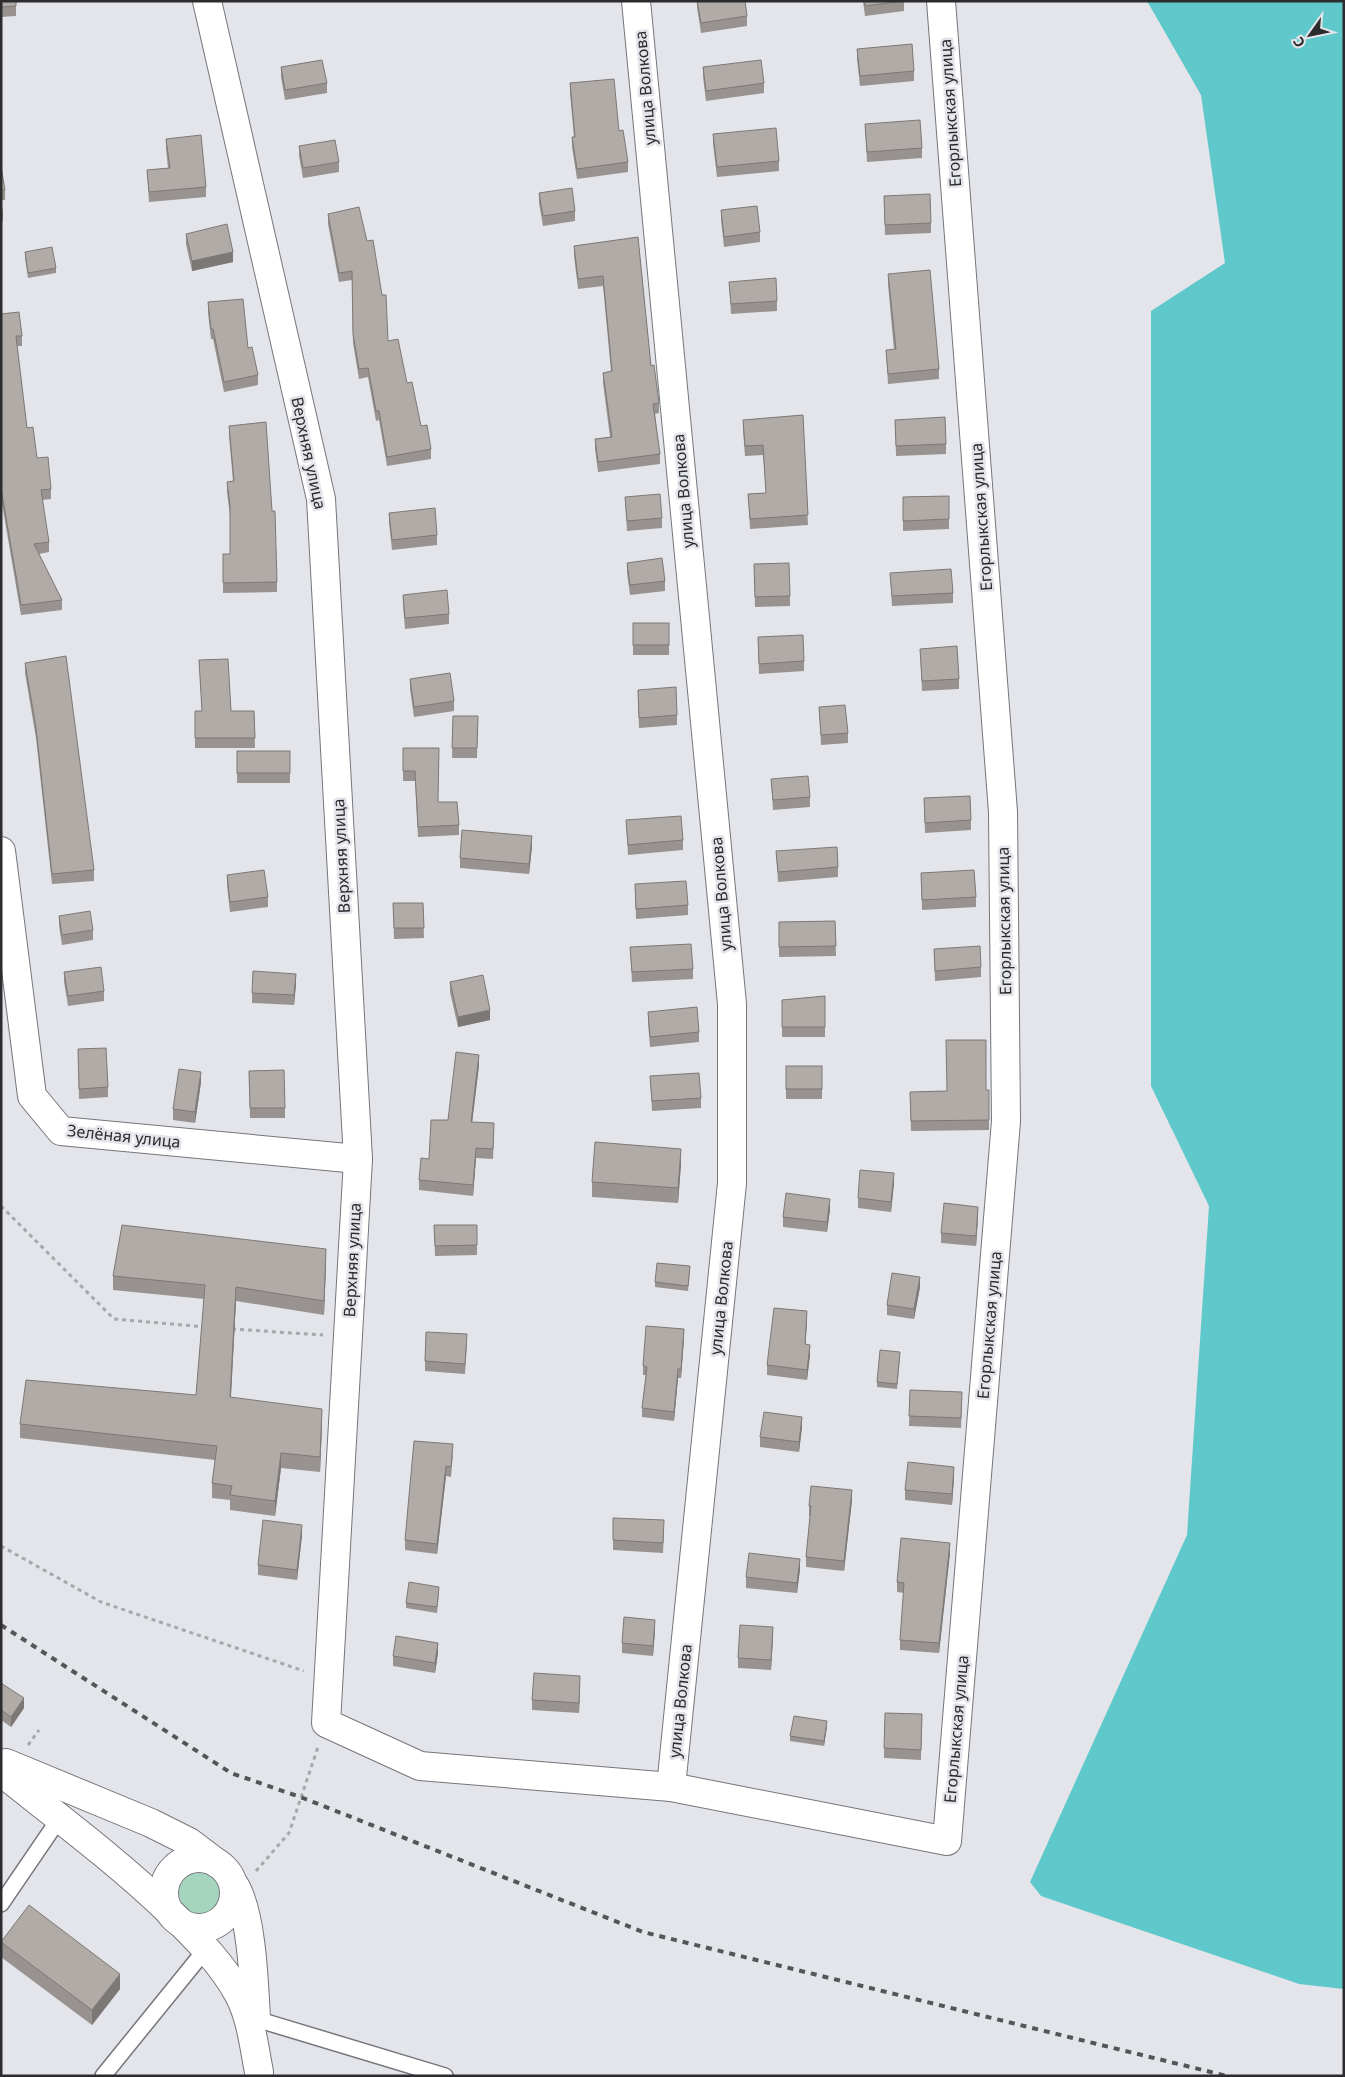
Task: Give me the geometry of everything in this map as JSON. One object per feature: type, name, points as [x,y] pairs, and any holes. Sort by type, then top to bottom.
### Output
[{"type":"street","name":"Верхняя улица","points":[[207,1],[321,499],[358,1160],[326,1723]]},
{"type":"street","name":"улица Волкова","points":[[636,1],[732,1004],[732,1183],[671,1787]]},
{"type":"street","name":"Егорлыкская улица","points":[[671,1787],[946,1841],[1006,1122],[1003,812],[941,1]]},
{"type":"street","name":"Зелёная улица","points":[[1,851],[32,1096],[61,1131],[358,1160]]},
{"type":"street","points":[[326,1723],[420,1766],[671,1787]]},
{"type":"street","points":[[1,1760],[12,1767],[151,1823],[189,1842],[229,1878],[234,1889],[233,1901],[229,1911],[222,1920],[212,1926],[201,1928],[179,1922],[165,1902],[164,1890],[167,1879],[174,1868],[184,1862],[195,1858],[207,1859],[229,1878],[252,1957],[259,2074]]},
{"type":"street","points":[[1,1772],[135,1879],[224,1970],[240,1996],[249,2020],[259,2074]]},
{"type":"lane","points":[[1,1904],[59,1819]]},
{"type":"lane","points":[[103,2076],[206,1950]]},
{"type":"lane","points":[[256,2019],[445,2076]]},
{"type":"path","points":[[1,1206],[114,1320],[212,1327]]},
{"type":"path","points":[[222,1328],[348,1337]]},
{"type":"path","points":[[1,1546],[101,1602],[328,1679]]},
{"type":"path","points":[[229,1878],[290,1833],[326,1723]]},
{"type":"green space","points":[[198,1868],[208,1868],[220,1875],[227,1887],[227,1897],[220,1909],[208,1916],[198,1916],[190,1912],[183,1905],[179,1897],[179,1887],[183,1879],[190,1872]]},
{"type":"water","points":[[1147,1],[1344,1],[1344,1989],[1299,1984],[1041,1896],[1030,1882],[1187,1535],[1209,1206],[1151,1086],[1151,311],[1225,263],[1201,95]]},
{"type":"building","points":[[1,1],[16,1],[16,6],[1,7]]},
{"type":"building","points":[[697,1],[745,1],[747,16],[701,23]]},
{"type":"building","points":[[865,1],[903,1],[865,6]]},
{"type":"building","points":[[912,44],[914,71],[860,76],[857,49]]},
{"type":"building","points":[[322,60],[327,83],[285,90],[281,67]]},
{"type":"building","points":[[761,60],[764,83],[706,91],[703,67]]},
{"type":"building","points":[[614,79],[619,131],[623,130],[628,162],[577,169],[572,137],[575,137],[570,83]]},
{"type":"building","points":[[920,120],[922,148],[867,152],[865,124]]},
{"type":"building","points":[[776,128],[779,161],[717,167],[713,134]]},
{"type":"building","points":[[201,135],[206,187],[149,192],[147,170],[170,168],[166,139]]},
{"type":"building","points":[[335,140],[339,162],[303,168],[299,146]]},
{"type":"building","points":[[1,167],[5,190],[1,190]]},
{"type":"building","points":[[572,188],[575,211],[543,216],[539,193]]},
{"type":"building","points":[[930,194],[931,223],[885,225],[884,196]]},
{"type":"building","points":[[757,206],[760,232],[724,237],[721,210]]},
{"type":"building","points":[[359,207],[367,241],[373,240],[382,295],[386,295],[388,341],[398,339],[407,383],[412,382],[421,426],[427,425],[431,449],[387,457],[379,411],[376,411],[368,368],[359,369],[353,334],[352,271],[339,273],[328,214]]},
{"type":"building","points":[[227,224],[233,252],[192,261],[186,234]]},
{"type":"building","points":[[638,237],[651,366],[654,365],[659,403],[653,404],[660,454],[598,462],[595,439],[612,437],[603,373],[612,371],[603,276],[578,279],[574,246]]},
{"type":"building","points":[[52,247],[56,268],[28,273],[25,252]]},
{"type":"building","points":[[930,270],[939,369],[888,374],[886,350],[896,349],[888,274]]},
{"type":"building","points":[[776,278],[777,301],[731,304],[729,282]]},
{"type":"building","points":[[243,299],[248,348],[252,347],[258,375],[224,382],[213,329],[211,329],[208,302]]},
{"type":"building","points":[[19,312],[22,336],[16,336],[27,428],[33,427],[37,458],[48,457],[51,489],[41,490],[49,542],[34,544],[62,600],[21,605],[1,488],[1,314]]},
{"type":"building","points":[[803,415],[808,515],[750,519],[748,494],[766,493],[763,445],[745,446],[743,420]]},
{"type":"building","points":[[945,417],[946,444],[896,446],[895,420]]},
{"type":"building","points":[[266,422],[272,511],[275,511],[277,582],[223,583],[223,554],[230,554],[230,506],[227,482],[234,481],[229,426]]},
{"type":"building","points":[[660,494],[662,518],[627,521],[625,497]]},
{"type":"building","points":[[949,496],[949,519],[903,521],[903,497]]},
{"type":"building","points":[[435,508],[437,535],[392,540],[389,513]]},
{"type":"building","points":[[662,558],[665,581],[630,585],[627,563]]},
{"type":"building","points":[[789,563],[790,596],[755,597],[754,564]]},
{"type":"building","points":[[951,569],[953,593],[892,596],[890,573]]},
{"type":"building","points":[[447,590],[449,614],[405,618],[403,595]]},
{"type":"building","points":[[633,623],[669,623],[669,645],[633,645]]},
{"type":"building","points":[[803,635],[804,661],[759,664],[758,637]]},
{"type":"building","points":[[957,646],[959,679],[922,681],[920,649]]},
{"type":"building","points":[[66,656],[94,870],[52,874],[36,728],[25,663]]},
{"type":"building","points":[[228,659],[231,711],[254,711],[255,738],[195,738],[195,711],[202,711],[199,660]]},
{"type":"building","points":[[450,673],[454,701],[414,707],[410,679]]},
{"type":"building","points":[[676,687],[677,715],[639,718],[638,690]]},
{"type":"building","points":[[845,705],[848,733],[821,735],[819,707]]},
{"type":"building","points":[[453,716],[478,716],[477,748],[452,748]]},
{"type":"building","points":[[403,748],[439,748],[438,802],[457,802],[459,825],[418,827],[415,771],[403,771]]},
{"type":"building","points":[[237,751],[290,751],[290,773],[237,773]]},
{"type":"building","points":[[808,776],[810,797],[773,800],[771,779]]},
{"type":"building","points":[[970,796],[971,820],[925,823],[924,798]]},
{"type":"building","points":[[681,816],[683,840],[628,845],[626,820]]},
{"type":"building","points":[[462,830],[532,836],[529,864],[460,858]]},
{"type":"building","points":[[837,847],[838,867],[778,872],[776,851]]},
{"type":"building","points":[[264,870],[268,897],[230,902],[227,875]]},
{"type":"building","points":[[974,870],[976,897],[922,900],[921,873]]},
{"type":"building","points":[[686,881],[688,905],[636,909],[635,884]]},
{"type":"building","points":[[393,903],[423,903],[424,928],[394,928]]},
{"type":"building","points":[[90,911],[93,930],[62,935],[59,916]]},
{"type":"building","points":[[835,921],[836,946],[779,947],[779,922]]},
{"type":"building","points":[[691,944],[693,969],[632,972],[630,947]]},
{"type":"building","points":[[980,946],[981,967],[935,971],[934,949]]},
{"type":"building","points":[[101,967],[104,991],[68,996],[64,972]]},
{"type":"building","points":[[253,971],[296,974],[294,995],[252,993]]},
{"type":"building","points":[[483,975],[490,1010],[458,1017],[450,982]]},
{"type":"building","points":[[825,996],[825,1027],[782,1027],[782,1000]]},
{"type":"building","points":[[697,1007],[699,1032],[650,1037],[648,1012]]},
{"type":"building","points":[[946,1040],[986,1040],[986,1090],[989,1090],[989,1120],[911,1121],[910,1092],[947,1091]]},
{"type":"building","points":[[106,1048],[108,1087],[79,1089],[78,1049]]},
{"type":"building","points":[[456,1052],[479,1055],[471,1122],[494,1123],[493,1149],[476,1148],[473,1185],[419,1180],[421,1158],[429,1159],[431,1120],[448,1120]]},
{"type":"building","points":[[786,1066],[822,1066],[822,1089],[786,1089]]},
{"type":"building","points":[[179,1069],[201,1072],[195,1112],[173,1109]]},
{"type":"building","points":[[284,1070],[285,1108],[250,1108],[249,1071]]},
{"type":"building","points":[[699,1073],[701,1098],[652,1101],[650,1076]]},
{"type":"building","points":[[595,1142],[681,1149],[678,1188],[592,1182]]},
{"type":"building","points":[[860,1170],[894,1173],[891,1202],[858,1198]]},
{"type":"building","points":[[786,1193],[830,1199],[827,1222],[783,1217]]},
{"type":"building","points":[[944,1203],[978,1207],[976,1236],[941,1233]]},
{"type":"building","points":[[122,1225],[326,1249],[324,1301],[236,1287],[230,1397],[322,1409],[320,1457],[281,1453],[275,1501],[230,1495],[232,1486],[212,1483],[217,1446],[20,1424],[26,1380],[196,1395],[205,1285],[113,1276]]},
{"type":"building","points":[[434,1225],[477,1225],[477,1245],[435,1246]]},
{"type":"building","points":[[657,1263],[690,1266],[688,1286],[655,1282]]},
{"type":"building","points":[[892,1273],[920,1277],[914,1309],[887,1305]]},
{"type":"building","points":[[774,1308],[807,1311],[805,1344],[810,1345],[807,1370],[767,1365]]},
{"type":"building","points":[[646,1326],[684,1329],[681,1369],[678,1369],[674,1412],[642,1408],[647,1367],[643,1366]]},
{"type":"building","points":[[426,1332],[467,1334],[465,1364],[425,1361]]},
{"type":"building","points":[[880,1350],[900,1352],[897,1384],[877,1382]]},
{"type":"building","points":[[910,1390],[962,1392],[961,1418],[909,1416]]},
{"type":"building","points":[[764,1412],[802,1417],[799,1442],[760,1437]]},
{"type":"building","points":[[414,1441],[453,1444],[451,1467],[446,1466],[437,1544],[405,1540]]},
{"type":"building","points":[[908,1462],[954,1467],[952,1494],[905,1490]]},
{"type":"building","points":[[811,1486],[852,1490],[844,1561],[806,1557]]},
{"type":"building","points":[[613,1518],[664,1520],[663,1543],[613,1540]]},
{"type":"building","points":[[263,1520],[302,1525],[297,1570],[258,1565]]},
{"type":"building","points":[[901,1538],[950,1543],[939,1643],[900,1640],[904,1583],[897,1582]]},
{"type":"building","points":[[749,1553],[800,1559],[797,1583],[746,1577]]},
{"type":"building","points":[[409,1582],[439,1587],[437,1607],[406,1603]]},
{"type":"building","points":[[624,1617],[655,1620],[653,1646],[622,1643]]},
{"type":"building","points":[[740,1625],[773,1627],[771,1660],[738,1658]]},
{"type":"building","points":[[396,1636],[438,1643],[435,1663],[393,1656]]},
{"type":"building","points":[[534,1673],[580,1676],[579,1703],[532,1700]]},
{"type":"building","points":[[1,1683],[24,1698],[11,1717],[1,1710]]},
{"type":"building","points":[[885,1713],[922,1714],[921,1750],[884,1748]]},
{"type":"building","points":[[794,1716],[827,1721],[824,1741],[790,1736]]},
{"type":"building","points":[[29,1905],[120,1974],[92,2010],[1,1942]]},
{"type":"railway","points":[[1,1625],[231,1773],[303,1798],[643,1932],[1227,2076]]}]
